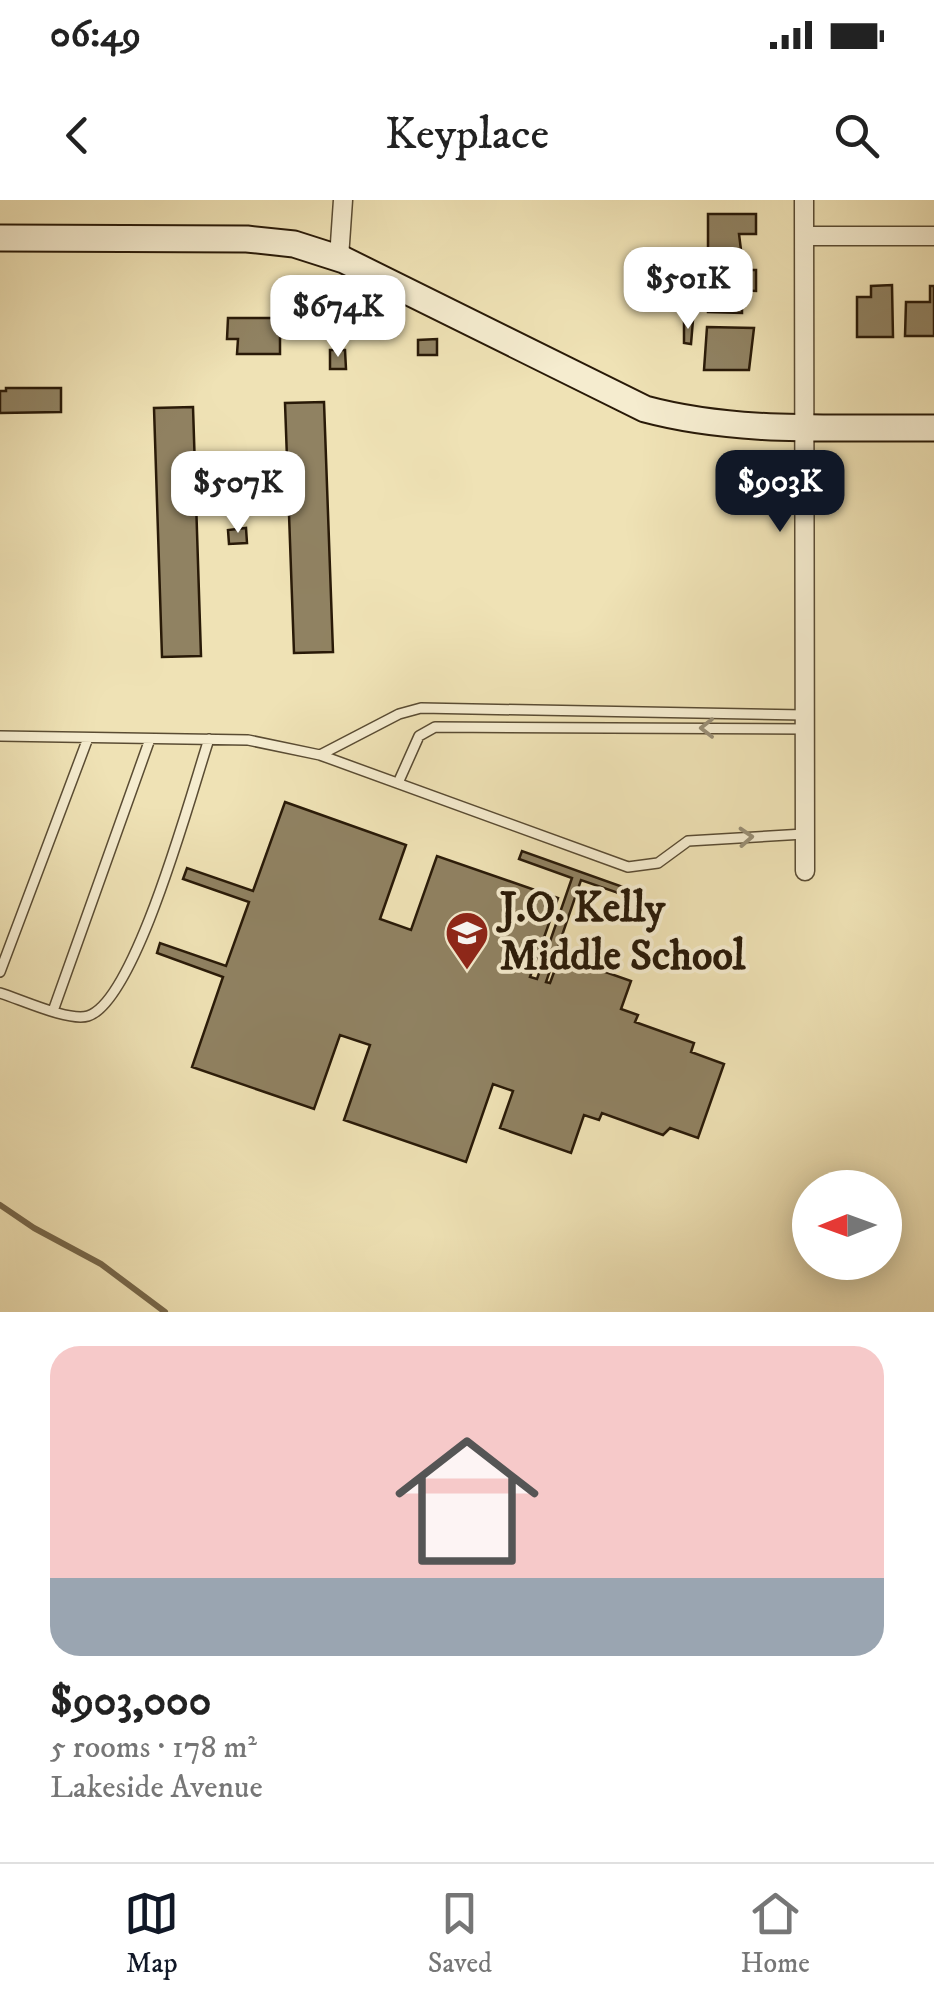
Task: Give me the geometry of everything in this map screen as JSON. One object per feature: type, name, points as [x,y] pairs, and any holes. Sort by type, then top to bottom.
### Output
[{"type":"street","points":[[339,258],[342,200]]},
{"type":"street","points":[[804,200],[805,871]]},
{"type":"street","points":[[804,236],[934,236]]},
{"type":"street","points":[[0,238],[247,239],[294,244],[339,258],[644,409],[690,421],[934,428]]},
{"type":"lane","points":[[320,755],[399,714],[422,708],[805,722]]},
{"type":"lane","points":[[398,783],[419,736],[435,727],[805,722]]},
{"type":"lane","points":[[0,736],[268,743],[320,755],[628,867],[658,863],[688,841],[805,834]]},
{"type":"lane","points":[[0,972],[88,738]]},
{"type":"lane","points":[[54,1011],[150,739]]},
{"type":"lane","points":[[0,992],[70,1016],[88,1016],[105,1004],[140,948],[209,740]]},
{"type":"building","points":[[708,214],[756,214],[756,234],[739,234],[742,258],[708,258]]},
{"type":"building","points":[[698,270],[756,270],[756,291],[737,290],[737,295],[742,295],[742,313],[708,312],[708,291],[698,291]]},
{"type":"building","points":[[892,285],[893,337],[857,337],[857,297],[871,297],[871,286]]},
{"type":"building","points":[[930,286],[934,286],[934,336],[905,336],[906,302],[930,302]]},
{"type":"building","points":[[228,318],[280,318],[280,354],[237,354],[238,339],[227,339]]},
{"type":"building","points":[[693,320],[691,344],[684,343],[684,322]]},
{"type":"building","points":[[707,327],[754,328],[749,370],[704,370]]},
{"type":"building","points":[[437,339],[437,355],[418,355],[418,340]]},
{"type":"building","points":[[330,350],[345,350],[346,369],[330,369]]},
{"type":"building","points":[[61,388],[61,412],[0,413],[0,391]]},
{"type":"building","points":[[324,402],[333,652],[294,653],[285,403]]},
{"type":"building","points":[[193,407],[201,656],[162,657],[154,408]]},
{"type":"building","points":[[246,528],[247,543],[229,544],[228,530]]},
{"type":"building","points":[[285,802],[406,845],[380,919],[411,930],[437,856],[558,898],[530,977],[537,979],[572,878],[519,859],[522,851],[623,887],[621,894],[581,880],[546,982],[550,983],[560,956],[631,981],[621,1009],[638,1015],[635,1022],[694,1043],[691,1052],[724,1064],[698,1138],[670,1128],[663,1135],[602,1113],[599,1120],[584,1115],[571,1153],[500,1128],[513,1091],[493,1084],[466,1162],[344,1120],[370,1045],[340,1035],[314,1109],[192,1067],[223,977],[157,953],[160,943],[226,966],[249,902],[183,879],[187,868],[253,891]]},
{"type":"waterway","points":[[0,1205],[101,1264],[165,1312]]},
{"type":"place","name":"J.O. Kelly Middle School","points":[[467,971]]}]
